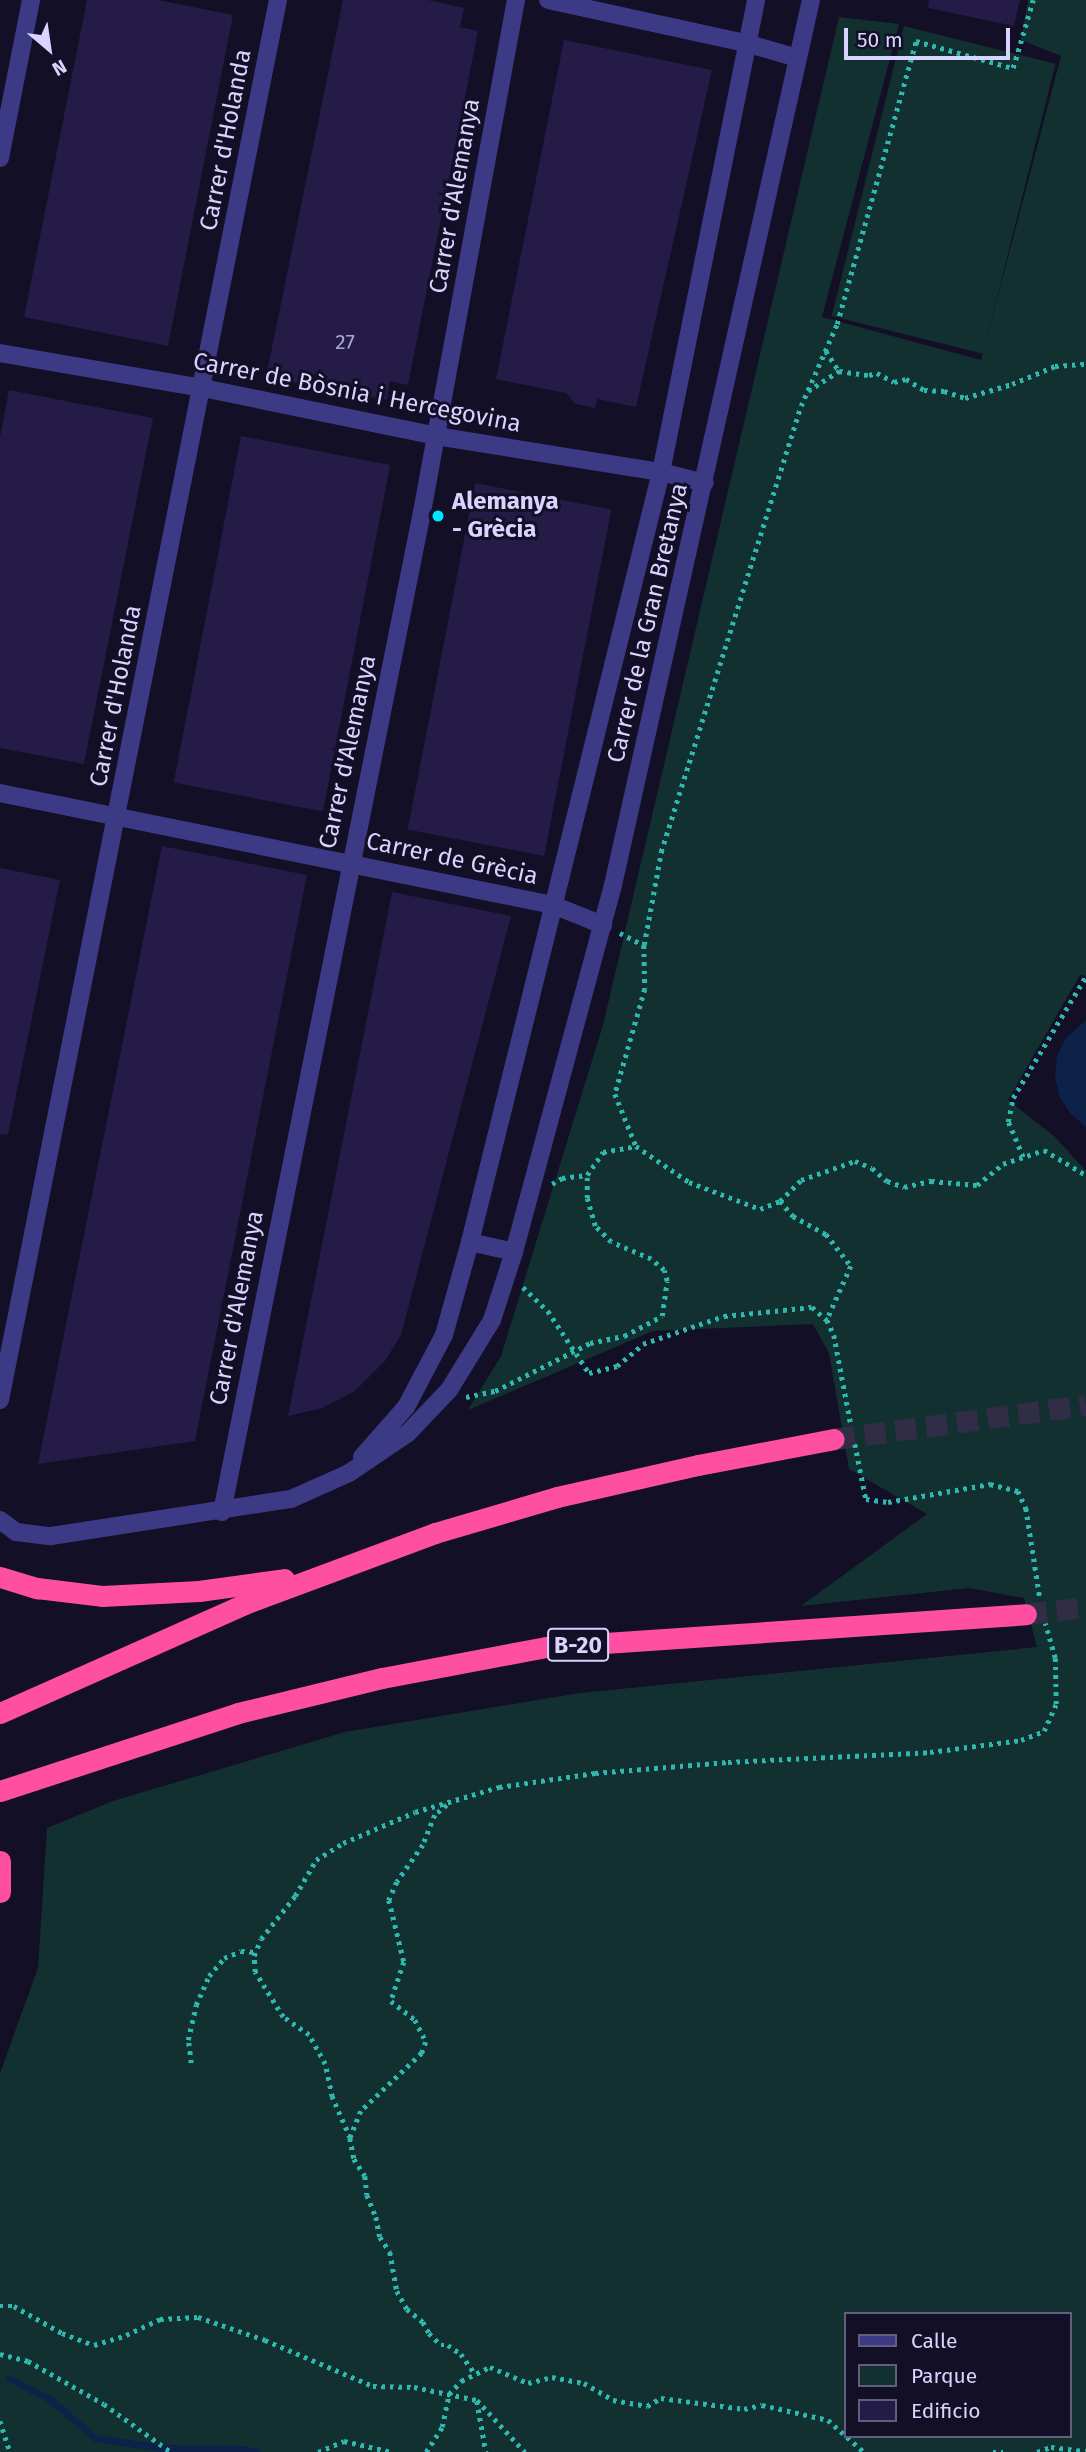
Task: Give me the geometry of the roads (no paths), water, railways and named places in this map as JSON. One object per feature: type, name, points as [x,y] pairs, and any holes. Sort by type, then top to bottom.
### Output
[{"type":"highway","points":[[0,1713],[317,1575],[435,1532],[557,1497],[698,1465],[834,1439]]},
{"type":"highway","points":[[0,1577],[37,1588],[103,1596],[199,1591],[317,1575]]},
{"type":"highway","name":"B-20","points":[[0,1791],[238,1713],[383,1678],[546,1647],[1037,1613]]},
{"type":"highway","points":[[0,1861],[0,1892]]},
{"type":"street","points":[[0,158],[32,0]]},
{"type":"street","name":"Carrer d'Holanda","points":[[0,1400],[278,0]]},
{"type":"street","name":"Carrer d'Alemanya","points":[[222,1512],[436,436],[516,0]]},
{"type":"street","points":[[548,0],[746,43],[797,58]]},
{"type":"street","name":"Carrer de la Gran Bretanya","points":[[349,1473],[406,1407],[444,1335],[470,1242],[661,472],[756,0]]},
{"type":"street","name":"Carrer de la Gran Bretanya","points":[[0,1520],[16,1532],[51,1536],[222,1512],[291,1499],[349,1473],[408,1433],[449,1390],[492,1320],[514,1252],[603,925],[705,483],[811,0]]},
{"type":"street","name":"Carrer de Bòsnia i Hercegovina","points":[[0,353],[203,388],[436,436],[661,472],[705,483]]},
{"type":"street","name":"Carrer de Grècia","points":[[0,793],[553,905],[603,925]]},
{"type":"street","points":[[470,1242],[514,1252]]},
{"type":"water","points":[[1086,1020],[1086,1127],[1070,1113],[1059,1096],[1055,1076],[1057,1056],[1066,1038]]},
{"type":"waterway","points":[[9,2378],[51,2400],[95,2438],[163,2448],[242,2449],[257,2452]]},
{"type":"tunnel","points":[[834,1439],[1086,1405]]},
{"type":"tunnel","points":[[1026,1614],[1086,1607]]},
{"type":"place","name":"Alemanya - Grècia","points":[[438,516]]}]
